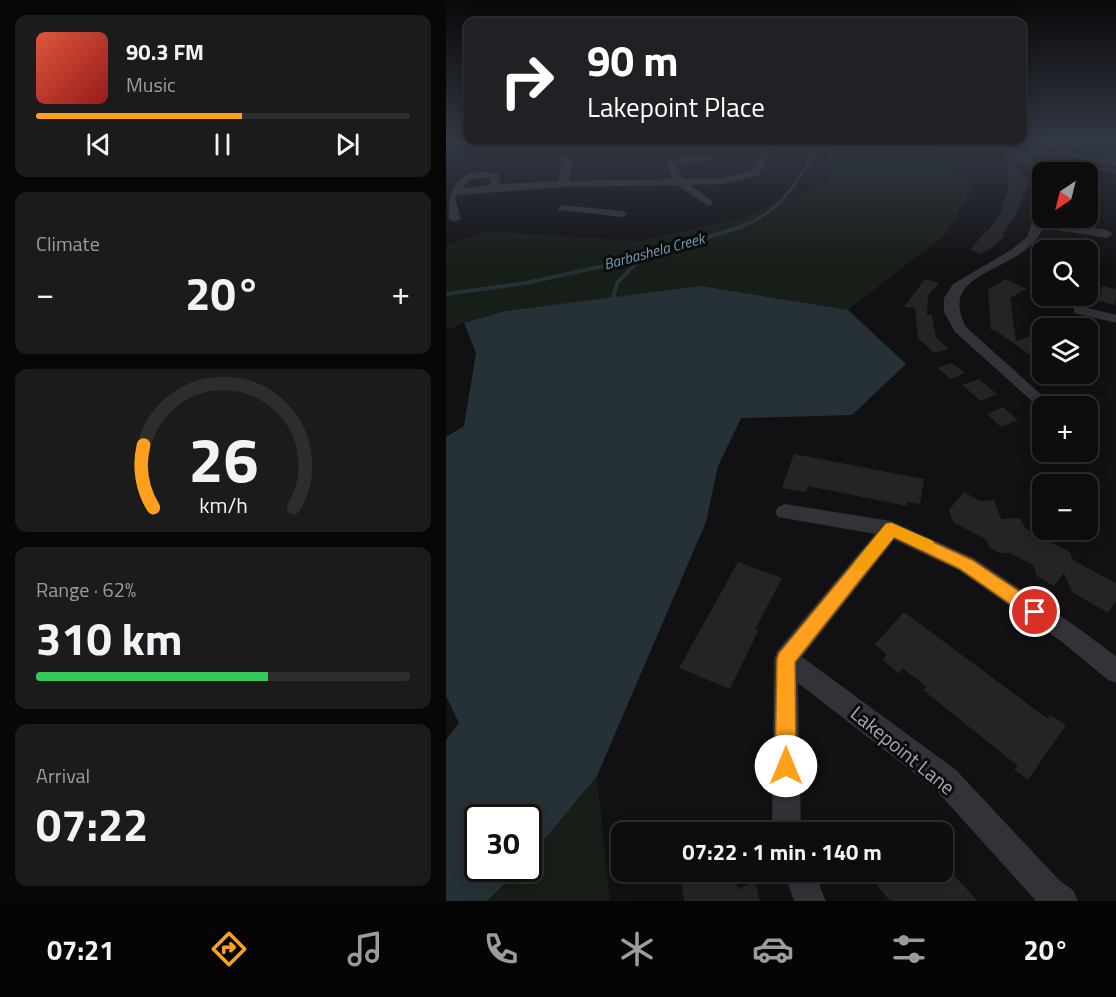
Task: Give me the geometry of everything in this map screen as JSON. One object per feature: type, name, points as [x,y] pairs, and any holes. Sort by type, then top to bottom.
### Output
[{"type":"street","points":[[455,219],[449,197],[456,192],[495,187],[590,183]]},
{"type":"street","points":[[591,183],[563,208],[622,214]]},
{"type":"street","points":[[682,183],[697,192],[708,203]]},
{"type":"street","points":[[1035,396],[960,329],[951,317],[949,302],[953,292],[971,275],[1021,249],[1036,228]]},
{"type":"street","points":[[1066,228],[1107,234]]},
{"type":"street","points":[[1079,310],[1116,319]]},
{"type":"street","points":[[785,512],[891,529],[966,564],[1070,635],[1116,672]]},
{"type":"street","points":[[786,822],[786,659],[891,529]]},
{"type":"street","name":"Lakepoint Lane","points":[[786,659],[946,780],[1049,892],[1062,901]]},
{"type":"street","points":[[803,882],[810,901]]},
{"type":"shaded area","points":[[825,183],[972,183],[974,185],[945,235],[848,310],[701,286],[464,323],[446,330],[446,246],[486,231],[639,241],[742,218]]},
{"type":"shaded area","points":[[701,286],[848,310],[906,364],[852,415],[741,418],[718,466],[706,522],[597,776],[542,842],[542,804],[464,804],[464,882],[507,882],[487,901],[446,901],[446,740],[459,723],[446,696],[446,437],[464,426],[476,353],[464,323],[506,311]]},
{"type":"shaded area","points":[[597,776],[610,901],[487,901],[507,882],[542,882],[542,842]]},
{"type":"building","points":[[1008,183],[1029,183],[1019,208],[1003,234],[1005,235],[995,246],[981,254],[970,249],[994,223],[1005,205],[1001,205],[1009,190]]},
{"type":"building","points":[[925,279],[939,283],[928,296],[927,315],[932,315],[936,337],[949,349],[934,353],[918,338],[915,308],[904,307]]},
{"type":"building","points":[[1005,279],[1027,289],[1010,298],[1016,341],[1032,336],[1032,356],[996,331],[991,330],[988,290]]},
{"type":"building","points":[[1102,286],[1117,289],[1115,305],[1099,301]]},
{"type":"building","points":[[952,363],[965,373],[951,379],[937,368]]},
{"type":"building","points":[[979,379],[997,394],[981,401],[962,385]]},
{"type":"building","points":[[1003,407],[1018,420],[1001,427],[987,414]]},
{"type":"building","points":[[794,454],[924,479],[920,504],[907,502],[907,506],[808,486],[806,492],[782,488]]},
{"type":"building","points":[[964,492],[980,501],[994,500],[1001,519],[1020,518],[1025,528],[1032,532],[1032,540],[1048,540],[1070,552],[1073,560],[1117,584],[1117,600],[1108,613],[1072,592],[1064,573],[1054,586],[1037,576],[1033,565],[1010,553],[1000,553],[989,547],[987,540],[953,522],[949,510]]},
{"type":"building","points":[[738,562],[782,578],[755,630],[758,631],[730,689],[679,668]]},
{"type":"building","points":[[904,612],[1048,719],[1050,715],[1066,725],[1028,780],[1014,769],[1018,766],[923,690],[927,687],[902,668],[899,674],[883,660],[886,654],[875,644]]},
{"type":"building","points":[[953,874],[978,901],[890,901],[874,882],[953,882]]},
{"type":"building","points":[[681,882],[736,882],[738,889],[755,882],[760,901],[684,901]]},
{"type":"waterway","name":"Barbashela Creek","points":[[736,228],[766,214],[796,183]]},
{"type":"waterway","name":"Barbashela Creek","points":[[446,294],[526,283],[640,258],[741,227]]},
{"type":"waterway","points":[[613,298],[617,283],[639,260]]},
{"type":"slow traffic","points":[[861,566],[891,529],[927,546]]},
{"type":"route","points":[[786,766],[786,659],[891,529],[966,564],[1035,612]]}]
